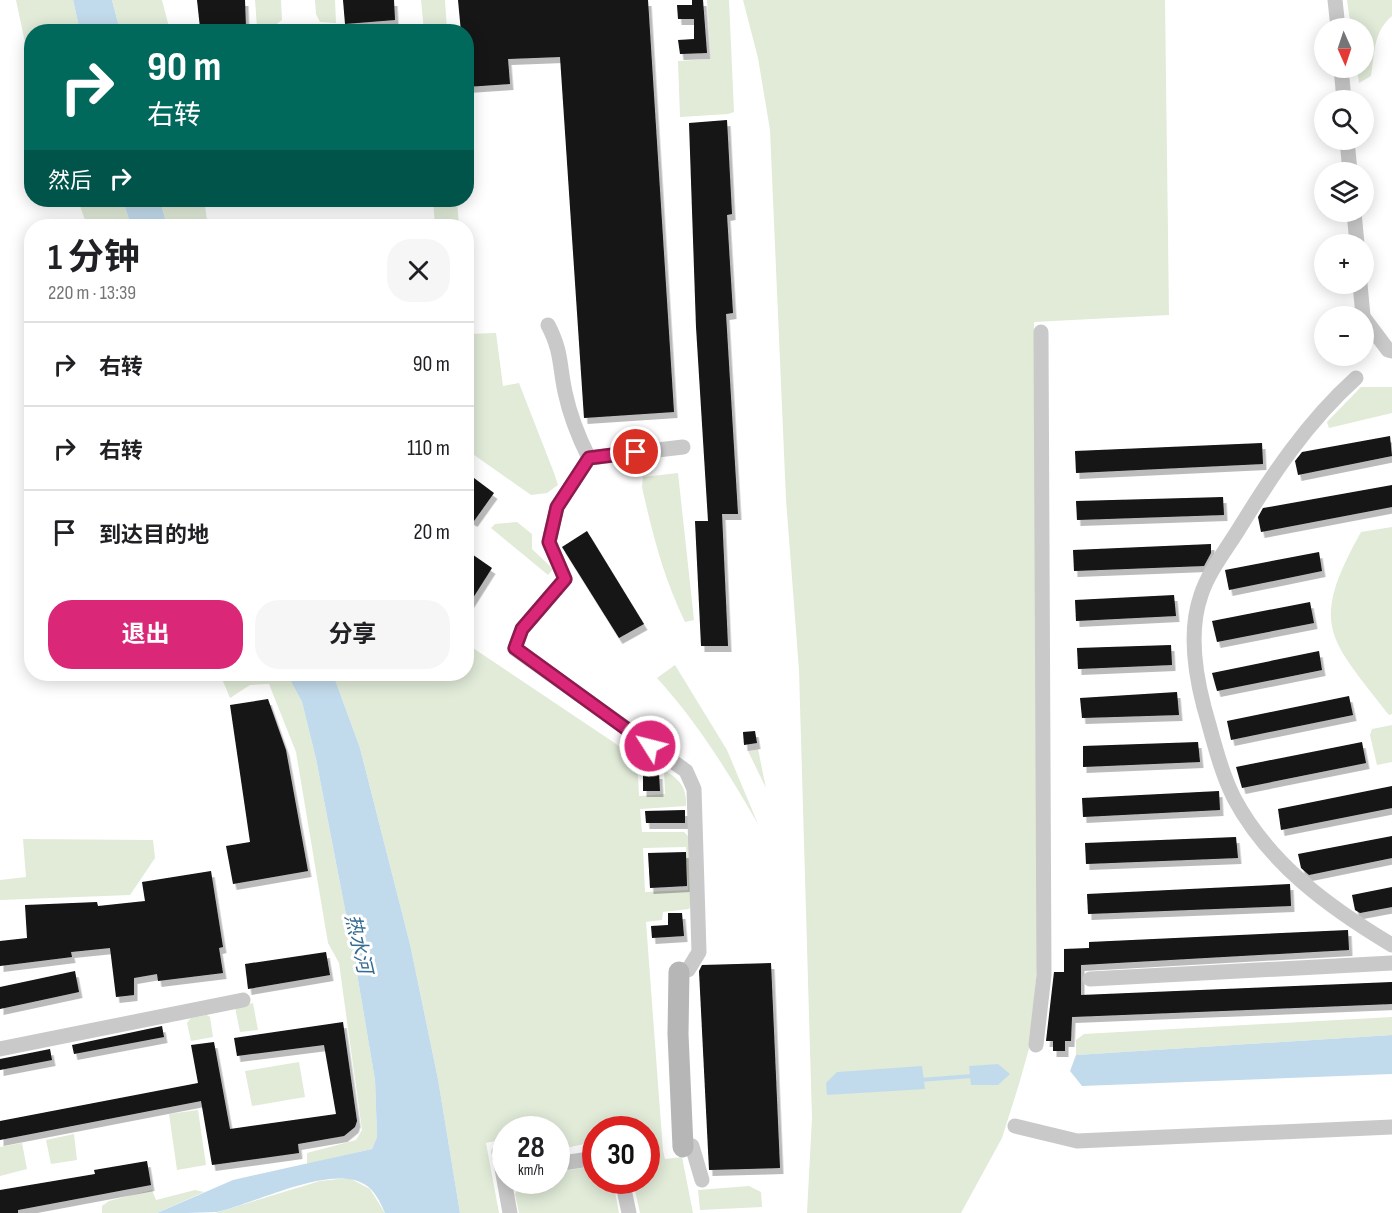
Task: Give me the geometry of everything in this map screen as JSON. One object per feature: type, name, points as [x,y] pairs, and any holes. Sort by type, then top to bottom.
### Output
[{"type":"street","points":[[1335,0],[1337,18]]},
{"type":"street","points":[[548,325],[559,346],[565,391],[574,429],[589,458]]},
{"type":"street","points":[[1374,332],[1388,350],[1392,351]]},
{"type":"street","points":[[1036,1045],[1044,952],[1041,333]]},
{"type":"street","points":[[1356,378],[1330,401],[1281,461],[1228,546],[1201,595],[1195,663],[1216,750],[1234,798],[1256,831],[1284,866],[1320,898],[1392,945]]},
{"type":"street","points":[[589,458],[684,447]]},
{"type":"street","points":[[589,458],[557,507],[549,542],[565,579],[522,629],[515,648],[686,771],[694,789],[699,952],[688,970],[679,972],[678,1034],[683,1147],[692,1146],[702,1180]]},
{"type":"street","points":[[1090,979],[1392,963]]},
{"type":"street","points":[[0,1048],[243,1000]]},
{"type":"street","points":[[1015,1126],[1077,1140],[1392,1127]]},
{"type":"street","points":[[507,1194],[510,1213]]},
{"type":"street","points":[[625,1194],[629,1213]]},
{"type":"green space","points":[[16,0],[73,0],[78,24],[24,24],[24,38]]},
{"type":"green space","points":[[112,0],[162,0],[168,24],[118,24]]},
{"type":"green space","points":[[255,0],[281,0],[282,20],[277,24],[257,24]]},
{"type":"green space","points":[[315,0],[335,0],[336,23],[320,22],[316,14]]},
{"type":"green space","points":[[421,0],[445,0],[447,24],[423,24]]},
{"type":"green space","points":[[707,0],[729,0],[734,112],[680,117],[678,61],[711,59]]},
{"type":"green space","points":[[743,0],[1165,0],[1169,315],[1034,322],[1038,957],[1030,1045],[1019,1084],[1002,1138],[961,1213],[807,1213],[812,1118],[799,670],[786,499],[770,130],[758,58]]},
{"type":"green space","points":[[1347,0],[1392,0],[1392,16],[1381,29],[1374,51],[1374,18],[1350,18]]},
{"type":"green space","points":[[1358,78],[1368,78],[1359,83]]},
{"type":"green space","points":[[80,207],[125,207],[129,219],[85,219]]},
{"type":"green space","points":[[162,207],[205,207],[207,219],[165,219]]},
{"type":"green space","points":[[434,207],[458,207],[458,219],[434,219]]},
{"type":"green space","points":[[496,333],[503,386],[519,383],[558,485],[547,493],[531,495],[474,455],[474,334]]},
{"type":"green space","points":[[1361,387],[1392,387],[1392,413],[1329,428],[1327,422]]},
{"type":"green space","points":[[678,473],[694,620],[685,622],[659,556],[642,487],[643,477]]},
{"type":"green space","points":[[517,522],[532,534],[532,549],[553,569],[548,575],[491,528],[495,524]]},
{"type":"green space","points":[[1392,527],[1392,714],[1389,715],[1340,648],[1333,630],[1331,611],[1335,590],[1361,532]]},
{"type":"green space","points":[[474,649],[637,758],[639,796],[665,794],[664,770],[678,780],[685,794],[686,806],[640,809],[642,832],[684,832],[689,837],[692,903],[689,909],[663,912],[662,920],[646,922],[663,1151],[665,1159],[682,1157],[693,1213],[640,1213],[636,1194],[660,1194],[660,1116],[582,1116],[582,1144],[570,1147],[570,1116],[492,1116],[492,1142],[486,1143],[492,1175],[492,1194],[495,1194],[499,1213],[460,1213],[438,1079],[410,944],[360,748],[336,681],[474,681]],"holes":[[[686,847],[688,890],[645,892],[643,848]]]},
{"type":"green space","points":[[675,665],[727,750],[758,824],[712,748],[657,678]]},
{"type":"green space","points":[[223,681],[291,681],[302,702],[316,759],[375,1080],[377,1137],[372,1149],[307,1164],[307,1153],[356,1140],[362,1130],[339,963],[328,943],[296,752],[269,684],[250,685],[230,698]]},
{"type":"green space","points":[[1392,725],[1392,762],[1377,765],[1370,735],[1372,729]]},
{"type":"green space","points":[[758,749],[766,788],[748,751]]},
{"type":"green space","points":[[23,839],[153,840],[155,858],[130,895],[0,900],[0,880],[26,877]]},
{"type":"green space","points":[[253,1003],[258,1030],[240,1032],[235,1007]]},
{"type":"green space","points":[[207,1015],[210,1017],[213,1037],[191,1041],[187,1023],[191,1018]]},
{"type":"green space","points":[[1392,1017],[1392,1035],[1076,1055],[1076,1040],[1084,1034]]},
{"type":"green space","points":[[299,1062],[305,1097],[252,1106],[245,1071]]},
{"type":"green space","points":[[198,1110],[206,1165],[177,1170],[169,1114]]},
{"type":"green space","points":[[74,1134],[77,1160],[51,1164],[46,1140]]},
{"type":"green space","points":[[22,1143],[27,1169],[0,1176],[0,1147]]},
{"type":"green space","points":[[582,1168],[582,1194],[615,1194],[619,1213],[519,1213],[515,1194],[570,1194],[570,1170]]},
{"type":"green space","points":[[349,1178],[370,1189],[385,1213],[215,1213],[320,1181]]},
{"type":"green space","points":[[749,1186],[761,1192],[762,1207],[700,1210],[698,1190]]},
{"type":"green space","points":[[152,1190],[156,1200],[195,1190],[204,1192],[157,1213],[102,1213],[102,1206],[109,1201]]},
{"type":"water","points":[[73,0],[112,0],[118,24],[78,24]]},
{"type":"water","points":[[125,207],[162,207],[165,219],[129,219]]},
{"type":"water","name":"热水河","points":[[291,681],[336,681],[360,748],[410,944],[438,1079],[460,1213],[385,1213],[374,1193],[364,1184],[349,1179],[332,1179],[312,1182],[217,1212],[157,1213],[233,1180],[372,1149],[377,1137],[375,1080],[354,956],[316,759],[302,702]]},
{"type":"water","points":[[1392,1035],[1392,1074],[1082,1086],[1070,1071],[1076,1055]]},
{"type":"water","points":[[998,1064],[1010,1074],[998,1085],[971,1085],[969,1066]]},
{"type":"water","points":[[922,1066],[925,1089],[827,1095],[826,1083],[837,1072]]},
{"type":"building","points":[[197,0],[245,0],[246,24],[200,24]]},
{"type":"building","points":[[343,0],[394,0],[395,20],[345,24]]},
{"type":"building","points":[[458,0],[648,0],[674,412],[584,418],[560,57],[508,59],[510,84],[474,86],[474,24],[460,24]]},
{"type":"building","points":[[692,0],[703,0],[707,53],[680,54],[678,40],[694,39],[694,19],[678,19],[677,5],[692,5]]},
{"type":"building","points":[[727,120],[732,214],[727,215],[733,313],[726,314],[738,514],[722,514],[728,646],[701,646],[695,521],[708,521],[696,327],[689,123]]},
{"type":"building","points":[[1390,436],[1392,456],[1298,475],[1295,461],[1302,452]]},
{"type":"building","points":[[1262,443],[1263,464],[1076,473],[1075,451]]},
{"type":"building","points":[[474,478],[494,493],[474,521]]},
{"type":"building","points":[[1392,485],[1392,507],[1261,532],[1258,517],[1263,508]]},
{"type":"building","points":[[1223,497],[1224,515],[1077,520],[1076,501]]},
{"type":"building","points":[[587,531],[644,624],[619,638],[562,547]]},
{"type":"building","points":[[1211,544],[1211,553],[1204,566],[1074,571],[1073,550]]},
{"type":"building","points":[[1319,552],[1322,571],[1229,590],[1225,570]]},
{"type":"building","points":[[474,556],[492,568],[474,596]]},
{"type":"building","points":[[1174,595],[1176,616],[1076,621],[1075,600]]},
{"type":"building","points":[[1310,602],[1314,623],[1217,642],[1212,621]]},
{"type":"building","points":[[1171,645],[1172,665],[1078,669],[1077,648]]},
{"type":"building","points":[[1319,651],[1322,670],[1217,691],[1212,673]]},
{"type":"building","points":[[1177,692],[1179,715],[1082,718],[1080,698]]},
{"type":"building","points":[[1349,696],[1353,715],[1231,740],[1227,721]]},
{"type":"building","points":[[268,699],[286,750],[308,871],[233,884],[226,846],[250,842],[230,705]]},
{"type":"building","points":[[755,731],[757,743],[744,745],[743,732]]},
{"type":"building","points":[[1198,742],[1200,762],[1083,767],[1083,746]]},
{"type":"building","points":[[1362,742],[1366,763],[1242,788],[1236,767]]},
{"type":"building","points":[[643,773],[659,773],[660,791],[643,791]]},
{"type":"building","points":[[1392,786],[1392,808],[1281,830],[1278,809]]},
{"type":"building","points":[[1219,791],[1220,810],[1083,817],[1082,798]]},
{"type":"building","points":[[685,810],[685,823],[646,823],[645,811]]},
{"type":"building","points":[[1392,836],[1392,858],[1309,875],[1301,868],[1298,854]]},
{"type":"building","points":[[1236,837],[1238,858],[1086,864],[1085,843]]},
{"type":"building","points":[[686,852],[687,886],[650,888],[648,853]]},
{"type":"building","points":[[211,871],[223,947],[219,948],[223,973],[158,981],[157,974],[134,978],[134,995],[116,997],[110,948],[71,952],[72,957],[0,966],[0,941],[27,938],[25,905],[97,902],[98,906],[145,901],[142,882]]},
{"type":"building","points":[[1290,884],[1291,906],[1088,914],[1087,894]]},
{"type":"building","points":[[1392,887],[1392,907],[1360,913],[1355,910],[1352,895]]},
{"type":"building","points":[[668,913],[682,913],[684,936],[652,938],[651,926],[668,925]]},
{"type":"building","points":[[1348,930],[1349,950],[1081,965],[1081,995],[1392,982],[1392,1004],[1072,1017],[1071,1041],[1065,1041],[1065,1051],[1053,1051],[1053,1041],[1046,1041],[1054,972],[1064,972],[1064,949],[1089,948],[1089,942]]},
{"type":"building","points":[[326,952],[330,975],[248,989],[245,964]]},
{"type":"building","points":[[771,963],[780,1168],[709,1170],[699,971],[702,965]]},
{"type":"building","points":[[75,971],[79,992],[0,1009],[0,987]]},
{"type":"building","points":[[343,1022],[357,1121],[355,1127],[344,1136],[298,1144],[299,1153],[212,1165],[201,1101],[0,1140],[0,1121],[198,1083],[191,1045],[214,1042],[230,1129],[336,1114],[324,1045],[237,1056],[234,1038]]},
{"type":"building","points":[[162,1026],[164,1037],[74,1054],[72,1045]]},
{"type":"building","points":[[50,1049],[52,1060],[0,1070],[0,1059]]},
{"type":"building","points":[[147,1161],[151,1185],[18,1210],[18,1213],[0,1213],[0,1190],[95,1174],[94,1170]]},
{"type":"waterway","points":[[920,1080],[972,1076]]},
{"type":"route","points":[[636,452],[589,458],[557,507],[549,542],[565,579],[522,629],[515,648],[650,746]]}]
